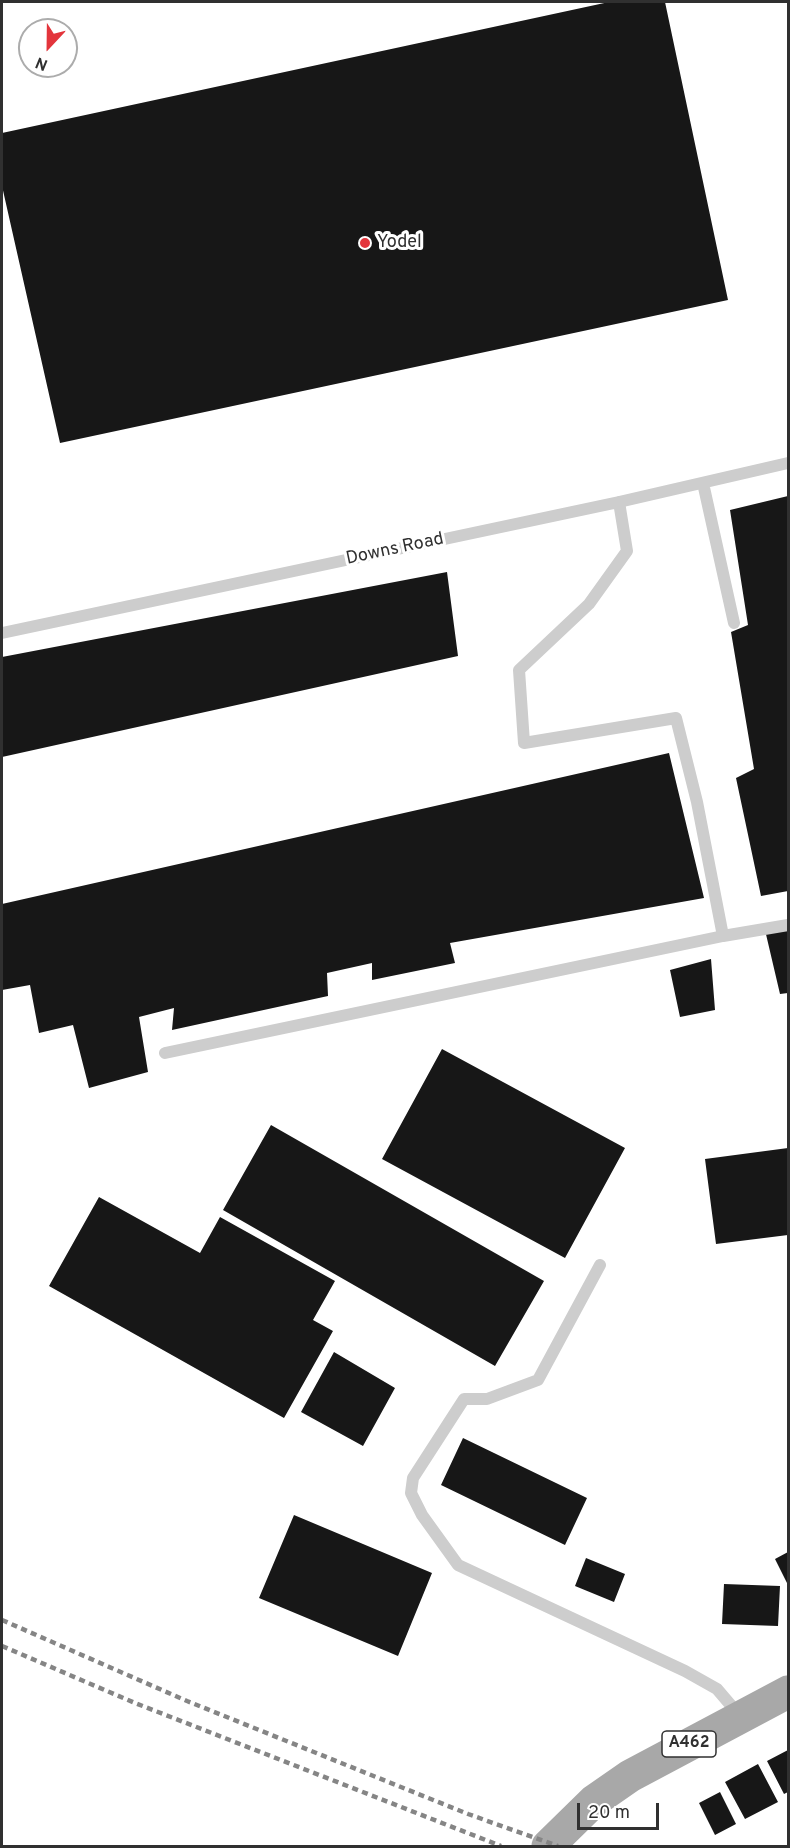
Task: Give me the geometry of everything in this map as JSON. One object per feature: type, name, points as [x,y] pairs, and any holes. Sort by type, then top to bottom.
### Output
[{"type":"main road","name":"A462","points":[[548,1846],[594,1801],[630,1776],[789,1692]]},
{"type":"lane","name":"Downs Road","points":[[2,633],[789,464]]},
{"type":"lane","points":[[703,483],[734,622]]},
{"type":"lane","points":[[619,502],[627,551],[589,604],[519,670],[524,743],[676,718],[697,802],[723,936]]},
{"type":"lane","points":[[165,1053],[723,936],[789,925]]},
{"type":"lane","points":[[600,1266],[538,1380],[487,1400],[464,1399],[413,1478],[411,1493],[422,1515],[458,1565],[685,1671],[717,1689],[741,1717]]},
{"type":"building","name":"Yodel","points":[[609,2],[665,2],[728,300],[60,443],[2,186],[2,133]]},
{"type":"building","points":[[788,496],[788,891],[761,896],[736,778],[754,769],[731,632],[748,625],[730,510]]},
{"type":"building","points":[[447,572],[458,656],[2,757],[2,657]]},
{"type":"building","points":[[669,753],[704,898],[450,943],[455,963],[372,980],[372,963],[327,973],[328,996],[172,1030],[174,1008],[139,1017],[148,1072],[89,1088],[73,1025],[39,1033],[30,985],[2,990],[2,904]]},
{"type":"building","points":[[788,926],[788,993],[780,994],[765,930]]},
{"type":"building","points":[[711,959],[715,1010],[680,1017],[670,970]]},
{"type":"building","points":[[442,1049],[625,1148],[565,1258],[382,1159]]},
{"type":"building","points":[[271,1125],[544,1281],[495,1366],[223,1210]]},
{"type":"building","points":[[788,1148],[788,1235],[716,1244],[705,1159]]},
{"type":"building","points":[[99,1197],[200,1253],[220,1217],[335,1281],[313,1320],[333,1331],[284,1418],[49,1286]]},
{"type":"building","points":[[334,1352],[395,1388],[363,1446],[301,1412]]},
{"type":"building","points":[[463,1438],[587,1498],[565,1545],[441,1485]]},
{"type":"building","points":[[294,1515],[432,1573],[398,1656],[259,1598]]},
{"type":"building","points":[[788,1552],[788,1585],[775,1559]]},
{"type":"building","points":[[586,1558],[625,1574],[614,1602],[575,1586]]},
{"type":"building","points":[[724,1584],[780,1586],[778,1626],[722,1624]]},
{"type":"building","points":[[788,1750],[788,1792],[784,1794],[767,1761]]},
{"type":"building","points":[[758,1764],[778,1802],[745,1819],[725,1782]]},
{"type":"building","points":[[720,1792],[736,1824],[715,1835],[699,1803]]},
{"type":"railway","points":[[2,1620],[187,1701],[468,1814],[558,1846]]},
{"type":"railway","points":[[2,1646],[135,1703],[501,1846]]},
{"type":"place","name":"Yodel","points":[[365,243]]}]
